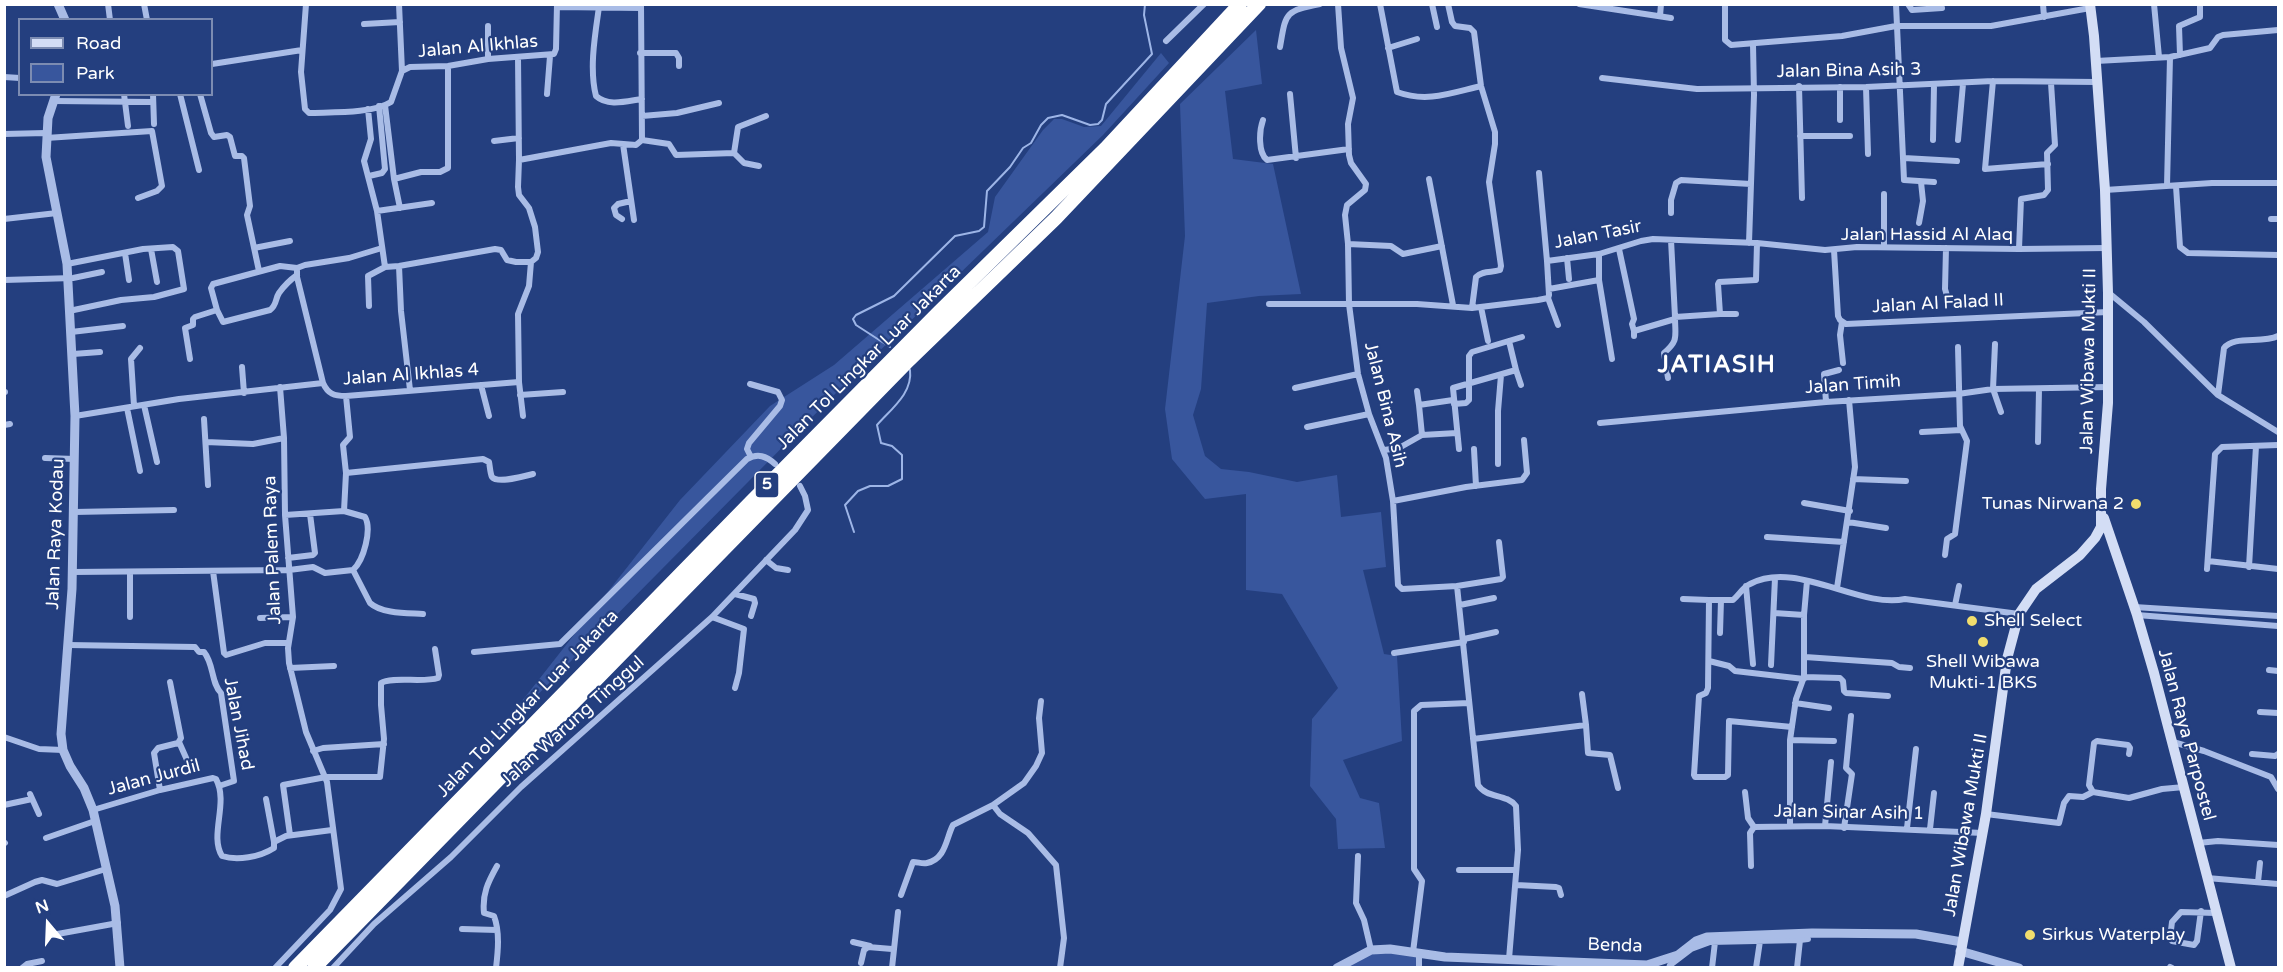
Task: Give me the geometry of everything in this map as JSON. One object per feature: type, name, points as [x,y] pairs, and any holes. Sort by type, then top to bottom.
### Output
[{"type":"highway","name":"Jalan Tol Lingkar Luar Jakarta","points":[[295,968],[939,312],[1106,148],[1240,4]]},
{"type":"highway","name":"Jalan Tol Lingkar Luar Jakarta","points":[[314,968],[906,363],[1056,218],[1259,4]]},
{"type":"main road","name":"Jalan Wibawa Mukti II","points":[[1958,968],[1983,833],[2007,658],[2019,614],[2037,589],[2080,555],[2096,538],[2101,527],[2101,489],[2109,387],[2108,293],[2105,190],[2090,6]]},
{"type":"main road","name":"Jalan Raya Parpostel","points":[[2102,513],[2135,611],[2173,742],[2231,968]]},
{"type":"street","points":[[58,4],[64,18]]},
{"type":"street","points":[[306,4],[301,72],[306,112],[368,109],[382,106]]},
{"type":"street","points":[[399,4],[402,71]]},
{"type":"street","points":[[1166,41],[1203,4]]},
{"type":"street","points":[[1280,47],[1288,14],[1294,10],[1320,4]]},
{"type":"street","name":"Jalan Bina Asih","points":[[1338,4],[1341,48],[1353,98],[1348,124],[1348,149],[1351,163],[1366,184],[1365,190],[1351,201],[1346,209],[1349,304],[1358,374],[1369,414],[1384,450],[1393,501],[1398,585],[1402,589],[1457,586]]},
{"type":"street","points":[[1380,4],[1396,92],[1412,98],[1425,98],[1481,87]]},
{"type":"street","points":[[1432,4],[1437,27]]},
{"type":"street","points":[[1448,4],[1455,26],[1470,27],[1474,32],[1481,87],[1495,132],[1489,182],[1501,266],[1500,270],[1485,272],[1476,277],[1473,308]]},
{"type":"street","points":[[1579,4],[1631,8],[1671,18]]},
{"type":"street","points":[[1660,16],[1661,4]]},
{"type":"street","points":[[1725,4],[1726,42],[1731,45],[1842,36],[1896,26],[1991,26],[2090,6]]},
{"type":"street","points":[[1896,4],[1904,180],[1934,182]]},
{"type":"street","points":[[1908,4],[1912,10],[1942,8]]},
{"type":"street","points":[[2043,4],[2044,17]]},
{"type":"street","points":[[2154,4],[2159,57]]},
{"type":"street","points":[[2180,55],[2179,26],[2200,17],[2200,4]]},
{"type":"street","points":[[557,6],[641,6],[642,140]]},
{"type":"street","name":"Jalan Al Ikhlas","points":[[382,106],[391,102],[402,71],[410,67],[448,66],[488,59],[554,54],[557,6]]},
{"type":"street","points":[[599,7],[595,40],[594,87],[596,96],[604,102],[615,103],[642,99]]},
{"type":"street","points":[[364,24],[400,22]]},
{"type":"street","points":[[488,26],[488,59]]},
{"type":"street","points":[[2096,61],[2170,57],[2210,48],[2218,37],[2223,35],[2278,30]]},
{"type":"street","points":[[1388,48],[1417,39]]},
{"type":"street","points":[[1749,243],[1753,44]]},
{"type":"street","points":[[213,64],[302,50]]},
{"type":"street","points":[[640,53],[676,53],[679,66]]},
{"type":"street","points":[[548,94],[550,56]]},
{"type":"street","points":[[369,306],[368,276],[385,267],[495,249],[501,250],[510,262],[531,262],[536,258],[537,240],[529,208],[519,195],[517,175],[519,160],[518,57]]},
{"type":"street","points":[[2167,186],[2170,57]]},
{"type":"street","points":[[397,178],[421,172],[440,172],[448,168],[448,66]]},
{"type":"street","name":"Jalan Bina Asih 3","points":[[1602,78],[1688,88],[1753,89],[1799,86],[1934,85],[1993,81],[2097,82]]},
{"type":"street","points":[[1993,81],[1985,169],[2048,164]]},
{"type":"street","points":[[2019,249],[2020,202],[2024,198],[2047,193],[2048,151],[2055,145],[2051,83]]},
{"type":"street","points":[[1958,140],[1963,84]]},
{"type":"street","points":[[1933,140],[1934,85]]},
{"type":"street","points":[[1799,86],[1802,198]]},
{"type":"street","points":[[1840,87],[1840,120]]},
{"type":"street","points":[[1866,87],[1868,154]]},
{"type":"street","points":[[1290,94],[1296,158]]},
{"type":"street","points":[[124,96],[128,126]]},
{"type":"street","points":[[180,96],[199,170]]},
{"type":"street","points":[[201,96],[211,134],[214,137],[227,135],[230,137],[235,156],[244,158],[250,207],[247,215],[259,271]]},
{"type":"street","points":[[55,98],[124,103],[153,98],[154,124]]},
{"type":"street","name":"Jalan Raya Kodau","points":[[55,98],[46,136],[46,157],[67,264],[75,416],[72,572],[61,723],[63,750],[93,810],[118,924],[120,968]]},
{"type":"street","points":[[642,116],[677,113],[719,103]]},
{"type":"street","points":[[382,106],[397,178],[400,208]]},
{"type":"street","points":[[369,176],[382,173],[385,169],[382,106]]},
{"type":"street","points":[[368,109],[370,139],[364,161],[377,211],[385,267]]},
{"type":"street","points":[[734,153],[738,127],[766,116]]},
{"type":"street","points":[[1263,120],[1261,153],[1270,161],[1348,149]]},
{"type":"street","points":[[4,134],[46,136],[152,131],[162,186],[157,191],[138,198]]},
{"type":"street","points":[[1800,136],[1850,136]]},
{"type":"street","points":[[494,141],[519,138]]},
{"type":"street","points":[[519,160],[611,143],[636,145],[642,140],[669,144],[676,155],[734,153],[744,163],[759,166]]},
{"type":"street","points":[[623,144],[634,220]]},
{"type":"street","points":[[1904,158],[1957,161]]},
{"type":"street","points":[[1539,173],[1547,261]]},
{"type":"street","points":[[1429,179],[1453,305]]},
{"type":"street","points":[[1671,213],[1672,192],[1676,183],[1681,180],[1751,184]]},
{"type":"street","points":[[1919,223],[1923,201],[1921,182]]},
{"type":"street","points":[[2105,190],[2212,183],[2278,183]]},
{"type":"street","points":[[2176,186],[2180,247],[2184,251],[2188,253],[2278,255]]},
{"type":"street","points":[[1884,194],[1884,247]]},
{"type":"street","points":[[622,219],[616,214],[614,208],[618,204],[631,201]]},
{"type":"street","points":[[377,211],[432,203]]},
{"type":"street","points":[[4,219],[57,213]]},
{"type":"street","points":[[2271,219],[2278,219]]},
{"type":"street","points":[[1858,234],[1884,233]]},
{"type":"street","points":[[1668,378],[1664,353],[1674,345],[1676,339],[1671,240]]},
{"type":"street","points":[[254,249],[290,241]]},
{"type":"street","name":"Jalan Tasir","points":[[1548,298],[1547,261],[1599,254],[1641,241],[1749,243]]},
{"type":"street","name":"Jalan Hassid Al Alaq","points":[[1749,243],[1834,250],[1884,247],[2107,248]]},
{"type":"street","points":[[1720,314],[1718,283],[1756,280],[1757,243]]},
{"type":"street","points":[[1348,244],[1391,246],[1403,254],[1442,246]]},
{"type":"street","points":[[67,264],[125,252],[173,247],[177,249],[184,291],[121,300],[69,311]]},
{"type":"street","points":[[297,271],[280,266],[213,284],[211,288],[217,310],[224,322],[274,308],[278,294],[305,265],[349,258],[382,248]]},
{"type":"street","points":[[1946,248],[1945,289],[1948,299]]},
{"type":"street","points":[[151,249],[157,282]]},
{"type":"street","points":[[1619,249],[1634,319],[1632,324],[1634,334],[1675,318],[1736,314]]},
{"type":"street","points":[[1834,250],[1838,316],[1842,322],[1840,335],[1843,363]]},
{"type":"street","points":[[125,252],[129,280]]},
{"type":"street","points":[[1599,254],[1599,280],[1612,359]]},
{"type":"street","points":[[1567,258],[1569,279]]},
{"type":"street","points":[[523,416],[519,382],[518,314],[530,286],[531,262]]},
{"type":"street","points":[[399,266],[401,312],[410,390]]},
{"type":"street","name":"Jalan Al Ikhlas 4","points":[[297,271],[323,383],[328,392],[333,395],[346,396],[519,382]]},
{"type":"street","points":[[4,280],[68,278],[102,272]]},
{"type":"street","points":[[1549,289],[1599,280]]},
{"type":"street","points":[[2108,293],[2144,322],[2218,395],[2278,432]]},
{"type":"street","points":[[1269,304],[1453,305],[1473,308],[1548,298],[1558,325]]},
{"type":"street","points":[[1480,307],[1488,341]]},
{"type":"street","points":[[190,359],[185,328],[194,325],[195,317],[217,310]]},
{"type":"street","name":"Jalan Al Falad II","points":[[1842,322],[1851,324],[1960,317],[2108,312]]},
{"type":"street","points":[[71,332],[123,326]]},
{"type":"street","points":[[2218,395],[2224,348],[2228,344],[2234,341],[2263,340],[2278,336]]},
{"type":"street","points":[[1419,405],[1468,402],[1469,356],[1472,352],[1522,338]]},
{"type":"street","points":[[1509,341],[1521,385]]},
{"type":"street","points":[[1995,344],[1993,389],[2001,411]]},
{"type":"street","points":[[1945,555],[1947,539],[1955,534],[1967,441],[1961,430],[1958,347]]},
{"type":"street","points":[[140,348],[131,360],[130,407],[140,471]]},
{"type":"street","points":[[73,354],[100,352]]},
{"type":"street","points":[[242,367],[244,393]]},
{"type":"street","points":[[1458,449],[1454,387],[1516,370]]},
{"type":"street","points":[[1826,402],[1824,374],[1839,370]]},
{"type":"street","points":[[1295,388],[1358,374]]},
{"type":"street","points":[[1498,464],[1501,375]]},
{"type":"street","points":[[75,416],[179,399],[323,383]]},
{"type":"street","points":[[750,384],[778,392],[782,400],[780,406],[749,443],[747,449],[751,457]]},
{"type":"street","points":[[481,385],[489,416]]},
{"type":"street","name":"Jalan Palem Raya","points":[[275,968],[330,910],[341,889],[332,830],[330,793],[326,777],[313,751],[290,668],[288,643],[293,617],[285,515],[284,438],[280,387]]},
{"type":"street","name":"Jalan Timih","points":[[1600,423],[1850,400],[1959,394],[1993,389],[2109,387]]},
{"type":"street","points":[[2037,442],[2039,389]]},
{"type":"street","points":[[1417,391],[1422,435]]},
{"type":"street","points":[[520,395],[563,392]]},
{"type":"street","points":[[344,512],[346,473],[343,445],[350,437],[346,396]]},
{"type":"street","points":[[1837,588],[1855,466],[1850,400]]},
{"type":"street","points":[[144,405],[157,462]]},
{"type":"street","points":[[1307,428],[1369,414]]},
{"type":"street","points":[[204,419],[208,485]]},
{"type":"street","points":[[1922,432],[1961,430]]},
{"type":"street","points":[[1384,450],[1399,448],[1422,435],[1457,433]]},
{"type":"street","points":[[206,442],[253,444],[284,438]]},
{"type":"street","points":[[1393,501],[1522,480],[1527,473],[1524,440]]},
{"type":"street","points":[[2207,569],[2215,454],[2222,447],[2278,445]]},
{"type":"street","points":[[2249,567],[2256,446]]},
{"type":"street","points":[[1474,449],[1476,486]]},
{"type":"street","points":[[474,652],[560,644],[751,457],[765,456],[775,464]]},
{"type":"street","points":[[45,458],[75,459]]},
{"type":"street","points":[[346,473],[483,459],[489,462],[491,475],[496,480],[532,474]]},
{"type":"street","points":[[1853,479],[1906,482]]},
{"type":"street","name":"Jalan Warung Tinggul","points":[[333,968],[374,924],[451,857],[521,787],[735,594],[795,530],[808,510],[800,486]]},
{"type":"street","points":[[1804,503],[1850,511]]},
{"type":"street","points":[[74,512],[174,510]]},
{"type":"street","points":[[72,572],[289,570],[313,567],[325,573],[353,570],[359,563],[364,550],[367,520],[365,517],[344,512],[285,515]]},
{"type":"street","points":[[288,558],[315,553],[310,514]]},
{"type":"street","points":[[1848,522],[1886,528]]},
{"type":"street","points":[[1767,537],[1844,542]]},
{"type":"street","points":[[1499,542],[1503,577],[1457,586],[1478,785],[1488,794],[1507,797],[1516,806],[1516,885],[1509,959]]},
{"type":"street","points":[[766,560],[776,568],[788,570]]},
{"type":"street","points":[[2208,561],[2278,569]]},
{"type":"street","points":[[353,570],[370,603],[375,607],[407,614],[423,614]]},
{"type":"street","points":[[213,571],[225,655],[265,643],[288,643]]},
{"type":"street","points":[[130,572],[130,617]]},
{"type":"street","points":[[1683,599],[1733,600],[1746,586],[1758,580],[1775,578],[1807,581],[1886,601],[1905,599],[2019,614]]},
{"type":"street","points":[[1771,665],[1775,578]]},
{"type":"street","points":[[1790,825],[1790,740],[1796,703],[1804,678],[1804,615],[1807,581]]},
{"type":"street","points":[[1746,586],[1754,664]]},
{"type":"street","points":[[1955,605],[1959,586]]},
{"type":"street","points":[[735,594],[754,600],[751,616]]},
{"type":"street","points":[[1460,605],[1494,598]]},
{"type":"street","points":[[1709,600],[1708,688],[1706,693],[1699,696],[1695,777],[1725,777],[1728,775],[1729,721],[1792,727]]},
{"type":"street","points":[[1720,633],[1721,600]]},
{"type":"street","points":[[2135,611],[2276,616],[2276,626],[2204,620],[2135,611]]},
{"type":"street","points":[[2204,612],[2204,620]]},
{"type":"street","points":[[1774,613],[1804,615]]},
{"type":"street","points":[[260,618],[293,617]]},
{"type":"street","points":[[712,617],[744,629],[735,688]]},
{"type":"street","points":[[1394,653],[1496,633]]},
{"type":"street","name":"Jalan Jihad","points":[[68,645],[195,647],[200,652],[204,652],[210,661],[216,688],[221,693],[234,781],[219,786]]},
{"type":"street","points":[[290,835],[283,785],[326,777],[380,777],[384,744],[381,683],[386,680],[438,678],[435,649]]},
{"type":"street","points":[[1805,657],[1892,663],[1899,667],[1910,668]]},
{"type":"street","points":[[1709,662],[1729,666],[1735,671],[1804,678],[1840,678],[1846,693],[1888,696]]},
{"type":"street","points":[[290,668],[334,666]]},
{"type":"street","points":[[2269,670],[2278,670]]},
{"type":"street","points":[[170,682],[181,738],[179,742],[188,759]]},
{"type":"street","points":[[1582,694],[1588,753],[1610,755],[1618,788]]},
{"type":"street","points":[[902,895],[913,862],[928,863],[935,859],[947,846],[953,825],[993,805],[1024,783],[1042,753],[1039,717],[1041,700]]},
{"type":"street","points":[[1419,968],[1416,953],[1422,881],[1414,869],[1414,711],[1421,705],[1469,703]]},
{"type":"street","points":[[1796,703],[1829,708]]},
{"type":"street","points":[[2260,712],[2278,713]]},
{"type":"street","points":[[1844,828],[1852,774],[1846,768],[1851,716]]},
{"type":"street","points":[[1473,739],[1586,725]]},
{"type":"street","points":[[7,739],[39,749],[63,750]]},
{"type":"street","points":[[1790,740],[1834,741]]},
{"type":"street","points":[[2093,792],[2089,785],[2094,743],[2097,741],[2128,745],[2129,754]]},
{"type":"street","points":[[160,790],[154,753],[158,748],[179,742]]},
{"type":"street","points":[[2173,742],[2271,777],[2278,789]]},
{"type":"street","points":[[313,751],[323,748],[384,744]]},
{"type":"street","points":[[1906,828],[1916,749]]},
{"type":"street","points":[[2252,754],[2275,756],[2278,754]]},
{"type":"street","points":[[1824,826],[1831,762]]},
{"type":"street","name":"Jalan Jurdil","points":[[93,810],[160,790],[213,778],[219,786],[221,806],[217,844],[222,856],[233,860],[264,853],[274,848],[274,842]]},
{"type":"street","points":[[1986,814],[2059,823],[2066,798],[2072,795],[2083,798],[2093,792],[2129,798],[2162,789],[2184,787]]},
{"type":"street","points":[[1745,792],[1748,818],[1755,827]]},
{"type":"street","points":[[1930,829],[1934,793]]},
{"type":"street","points":[[4,806],[31,796],[39,814]]},
{"type":"street","points":[[266,799],[274,842],[290,835],[332,830]]},
{"type":"street","points":[[993,805],[1000,814],[1028,833],[1056,865],[1064,938],[1060,968]]},
{"type":"street","points":[[46,838],[95,822]]},
{"type":"street","name":"Jalan Sinar Asih 1","points":[[1751,866],[1750,833],[1755,827],[1790,825],[1906,828],[1983,833]]},
{"type":"street","points":[[2198,843],[2218,840],[2278,845]]},
{"type":"street","points":[[1358,856],[1356,903],[1364,920],[1371,950]]},
{"type":"street","points":[[2258,882],[2260,862]]},
{"type":"street","points":[[496,968],[497,930],[494,916],[483,911],[483,899],[497,866]]},
{"type":"street","points":[[4,896],[42,880],[57,884],[106,869]]},
{"type":"street","points":[[1459,870],[1516,870]]},
{"type":"street","points":[[2207,878],[2278,884]]},
{"type":"street","points":[[1516,885],[1557,886],[1561,895]]},
{"type":"street","points":[[2201,911],[2197,941],[2194,945],[2172,941],[2170,938],[2175,917],[2181,912],[2201,911],[2216,913]]},
{"type":"street","points":[[892,968],[892,949],[898,912]]},
{"type":"street","points":[[51,936],[118,924]]},
{"type":"street","points":[[462,929],[497,930]]},
{"type":"street","name":"Benda","points":[[1337,968],[1371,950],[1390,949],[1493,963],[1509,959],[1647,966],[1677,955],[1696,941],[1707,937],[1812,933],[1916,934],[1961,946],[2019,968]]},
{"type":"street","points":[[1669,968],[1691,949],[1704,944],[1808,939]]},
{"type":"street","points":[[1797,968],[1800,940]]},
{"type":"street","points":[[1756,968],[1760,941]]},
{"type":"street","points":[[853,942],[892,949]]},
{"type":"street","points":[[1712,968],[1715,942]]},
{"type":"street","points":[[301,943],[326,968]]},
{"type":"street","points":[[861,963],[864,950],[872,946]]},
{"type":"street","points":[[22,968],[27,964],[42,961]]},
{"type":"green space","points":[[1256,30],[1262,84],[1225,91],[1233,159],[1273,164],[1301,294],[1259,296],[1207,303],[1201,389],[1193,415],[1205,456],[1221,469],[1297,482],[1337,475],[1341,517],[1381,512],[1386,567],[1363,570],[1384,654],[1397,656],[1402,741],[1343,760],[1360,798],[1379,803],[1385,848],[1338,849],[1336,819],[1310,786],[1312,719],[1338,688],[1282,594],[1246,590],[1246,494],[1205,499],[1172,459],[1165,409],[1185,236],[1180,104]]},
{"type":"green space","points":[[1161,53],[1169,63],[1103,135],[836,393],[485,748],[680,500],[770,406],[834,365],[988,232],[995,197],[1043,130],[1054,119],[1062,119],[1084,127],[1101,126]]},
{"type":"green space","points":[[1389,951],[1416,957],[1416,967],[1350,968],[1348,964],[1365,954]]},
{"type":"waterway","points":[[890,347],[856,325],[853,319],[856,315],[894,296],[955,236],[979,231],[984,227],[987,191],[1010,167],[1023,148],[1031,143],[1041,125],[1048,118],[1062,115],[1090,125],[1098,124],[1102,120],[1106,104],[1152,54],[1144,15],[1145,4]]},
{"type":"waterway","points":[[854,532],[845,505],[858,491],[870,486],[888,486],[902,479],[902,455],[892,446],[881,443],[877,425],[905,393],[910,370]]},
{"type":"place","name":"Tunas Nirwana 2","points":[[2136,504]]},
{"type":"place","name":"Shell Select","points":[[1972,621]]},
{"type":"place","name":"Shell Wibawa Mukti-1 BKS","points":[[1983,642]]},
{"type":"place","name":"Sirkus Waterplay","points":[[2030,935]]},
{"type":"district","name":"JATIASIH","points":[[1717,366]]}]
